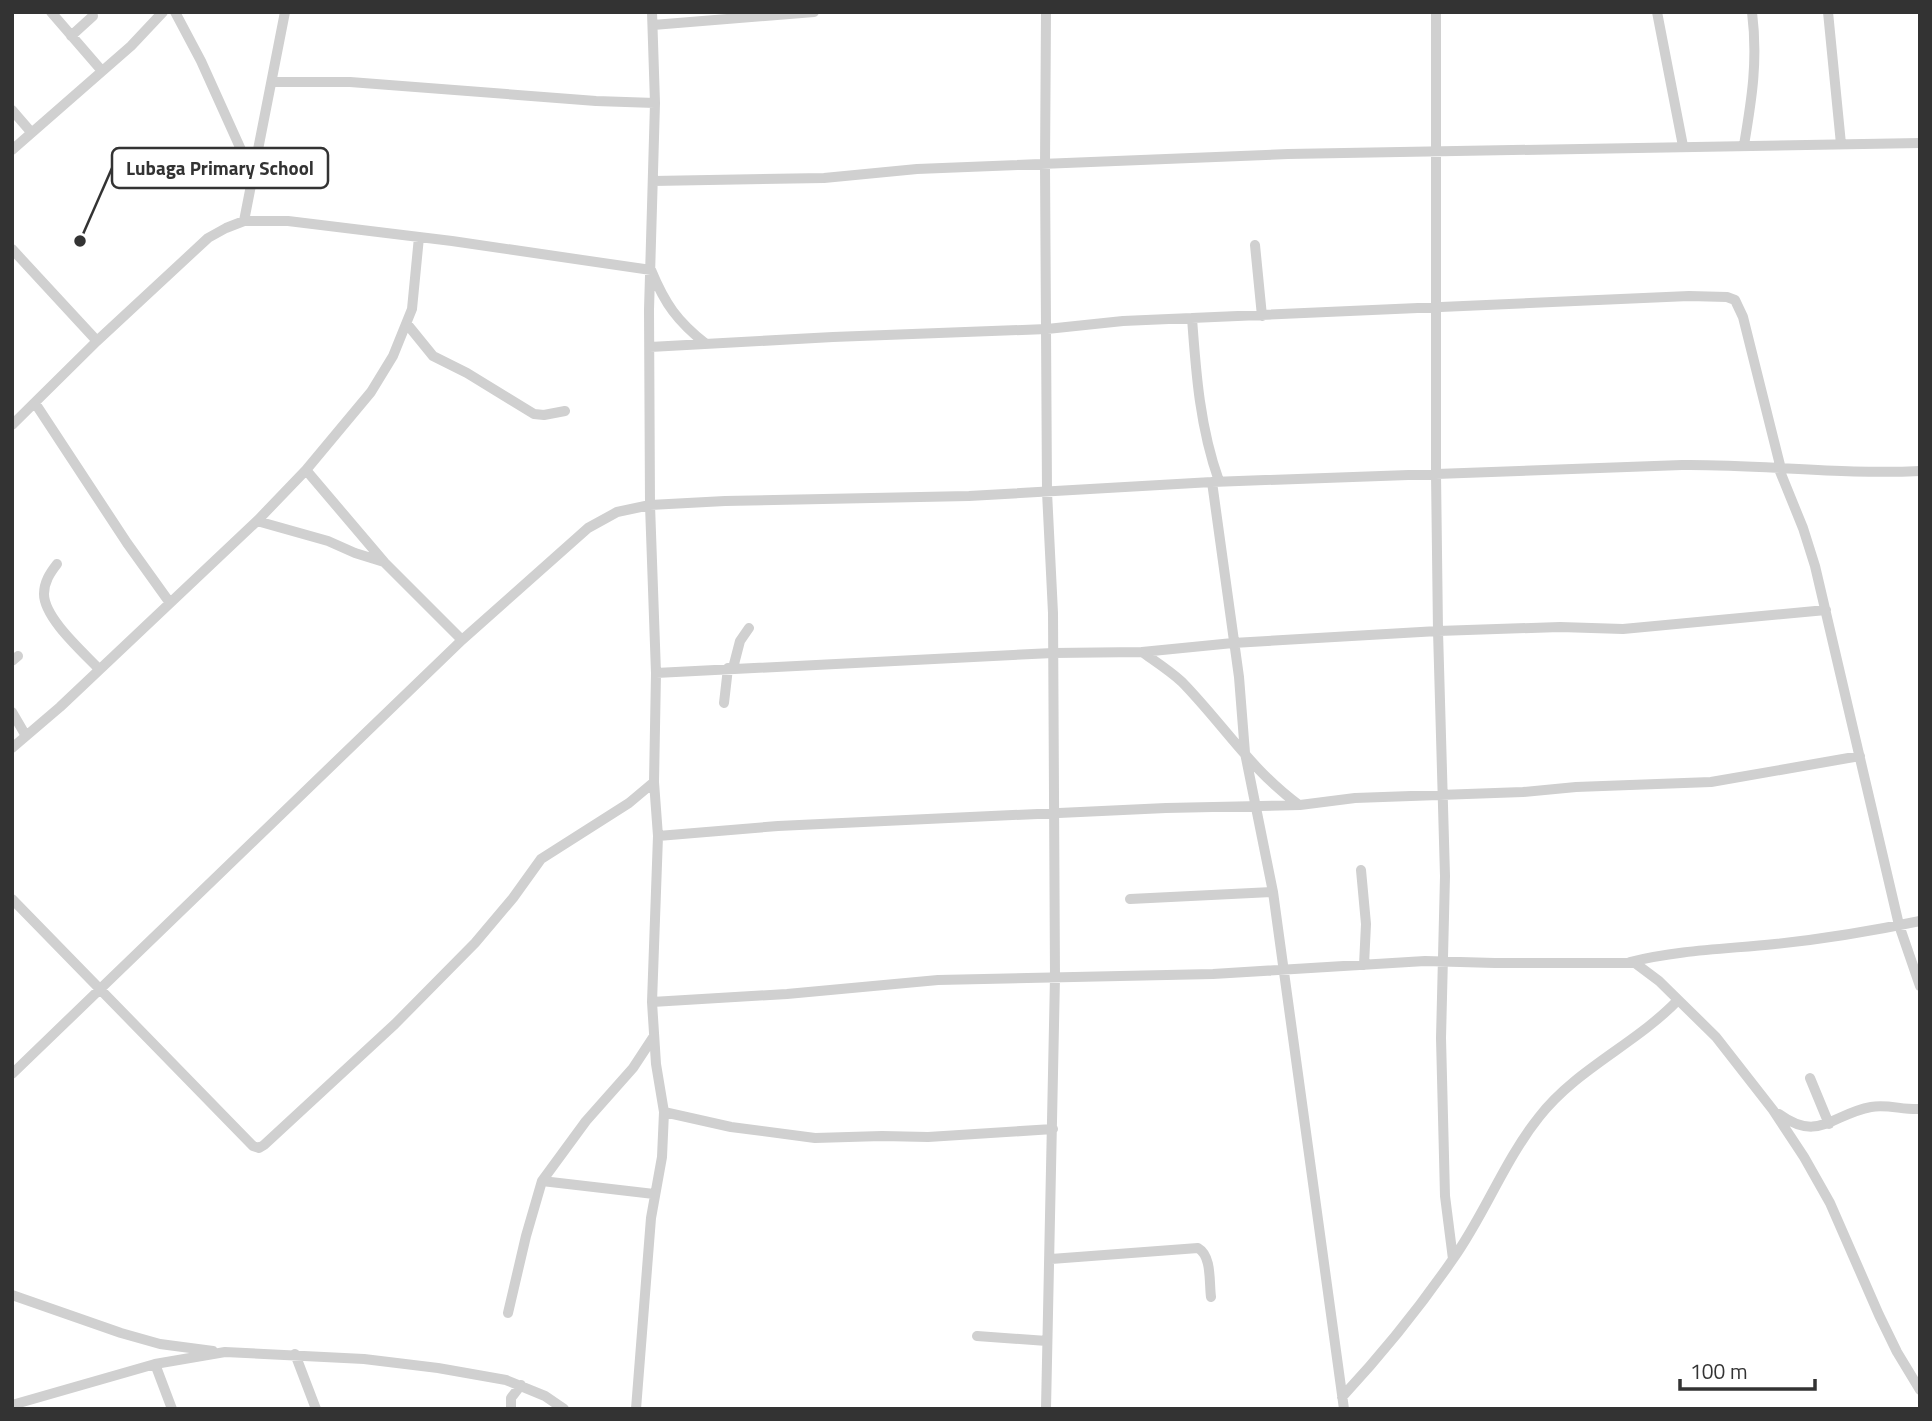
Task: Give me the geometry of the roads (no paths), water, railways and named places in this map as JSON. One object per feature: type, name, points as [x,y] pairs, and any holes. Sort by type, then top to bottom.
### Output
[{"type":"street","points":[[51,12],[102,71]]},
{"type":"street","points":[[12,150],[131,46],[163,12]]},
{"type":"street","points":[[176,12],[252,174]]},
{"type":"street","points":[[244,221],[285,12]]},
{"type":"street","points":[[636,1409],[654,1194],[662,1157],[664,1112],[652,1002],[658,836],[654,782],[656,673],[649,505],[655,103],[652,12]]},
{"type":"street","points":[[653,25],[814,12]]},
{"type":"street","points":[[1046,12],[1047,492],[1053,653],[1055,977],[1046,1409]]},
{"type":"street","points":[[1436,12],[1436,474],[1444,795],[1444,960],[1441,1028],[1445,1196],[1453,1259]]},
{"type":"street","points":[[1657,12],[1683,146]]},
{"type":"street","points":[[1744,145],[1755,82],[1752,12]]},
{"type":"street","points":[[1828,12],[1841,144]]},
{"type":"street","points":[[71,36],[93,16]]},
{"type":"street","points":[[272,82],[350,82],[655,103]]},
{"type":"street","points":[[12,110],[31,132]]},
{"type":"street","points":[[653,181],[824,178],[917,169],[1288,154],[1920,143]]},
{"type":"street","points":[[12,425],[97,341],[208,238],[244,221],[288,221],[651,270]]},
{"type":"street","points":[[12,748],[257,521],[306,470],[371,392],[393,356],[412,309],[419,237]]},
{"type":"street","points":[[1255,245],[1262,316]]},
{"type":"street","points":[[12,248],[97,341]]},
{"type":"street","points":[[651,270],[674,316],[706,344]]},
{"type":"street","points":[[650,348],[1047,329],[1123,321],[1689,296],[1732,298],[1743,317],[1780,469],[1803,528],[1826,610],[1899,925],[1920,986]]},
{"type":"street","points":[[1192,318],[1196,379],[1215,482],[1239,677],[1245,753],[1273,892],[1285,969],[1344,1409]]},
{"type":"street","points":[[407,324],[433,356],[467,373],[534,414],[565,411]]},
{"type":"street","points":[[35,403],[127,544],[170,603]]},
{"type":"street","points":[[12,1074],[462,640],[602,518],[629,508],[649,505],[969,496],[1215,482],[1682,465],[1739,465],[1843,472],[1920,471]]},
{"type":"street","points":[[306,470],[385,563],[462,640]]},
{"type":"street","points":[[257,521],[328,541],[385,563]]},
{"type":"street","points":[[57,564],[44,587],[46,606],[53,618],[99,669]]},
{"type":"street","points":[[656,673],[1053,653],[1142,652],[1233,643],[1438,631],[1560,627],[1623,629],[1826,610]]},
{"type":"street","points":[[724,703],[740,641],[749,628]]},
{"type":"street","points":[[1142,652],[1182,683],[1275,787],[1300,805]]},
{"type":"street","points":[[12,712],[26,736]]},
{"type":"street","points":[[658,836],[778,826],[1300,805],[1355,798],[1711,782],[1860,756]]},
{"type":"street","points":[[12,898],[253,1146],[262,1147],[395,1024],[475,943],[541,859],[629,803],[654,782]]},
{"type":"street","points":[[1362,870],[1366,924],[1364,965]]},
{"type":"street","points":[[1130,899],[1273,892]]},
{"type":"street","points":[[1629,962],[1662,954],[1849,935],[1920,921]]},
{"type":"street","points":[[652,1002],[800,993],[938,980],[1213,974],[1444,960],[1505,964],[1635,962],[1659,981],[1716,1037],[1773,1110],[1830,1203],[1879,1315],[1920,1390]]},
{"type":"street","points":[[1342,1396],[1364,1373],[1453,1259],[1505,1166],[1540,1115],[1581,1076],[1655,1022],[1678,1000]]},
{"type":"street","points":[[508,1313],[542,1181],[586,1121],[633,1068],[654,1036]]},
{"type":"street","points":[[1810,1079],[1829,1124]]},
{"type":"street","points":[[1773,1110],[1806,1128],[1818,1128],[1872,1107],[1920,1109]]},
{"type":"street","points":[[664,1112],[744,1129],[815,1138],[928,1137],[1053,1129]]},
{"type":"street","points":[[542,1181],[654,1194]]},
{"type":"street","points":[[1051,1259],[1198,1248],[1206,1258],[1211,1297]]},
{"type":"street","points":[[12,1294],[147,1340],[225,1352],[363,1359],[438,1368],[506,1380],[545,1396],[564,1409]]},
{"type":"street","points":[[977,1336],[1046,1341]]},
{"type":"street","points":[[20,1405],[155,1364],[225,1352]]},
{"type":"street","points":[[295,1354],[316,1409]]},
{"type":"street","points":[[155,1364],[172,1409]]},
{"type":"street","points":[[511,1409],[512,1398],[521,1385]]},
{"type":"place","name":"Lubaga Primary School","points":[[80,241]]}]
